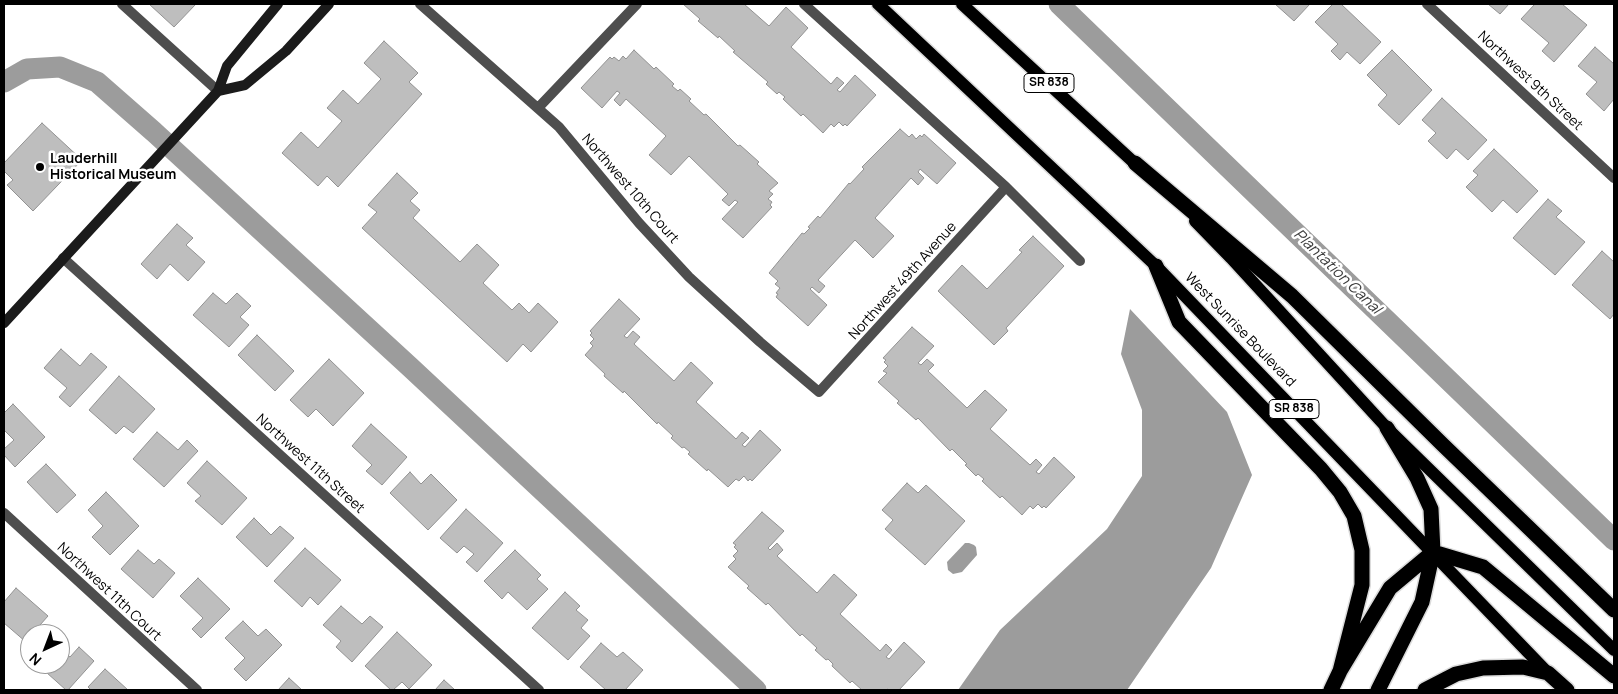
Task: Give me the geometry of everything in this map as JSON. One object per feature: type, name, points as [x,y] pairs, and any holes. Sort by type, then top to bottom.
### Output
[{"type":"highway","points":[[1135,163],[1292,296],[1614,610]]},
{"type":"highway","points":[[1156,266],[1179,322],[1321,469],[1340,492],[1354,516],[1362,550],[1362,585],[1340,670]]},
{"type":"highway","points":[[1378,690],[1422,602],[1433,552],[1431,509],[1417,478],[1387,428]]},
{"type":"highway","points":[[1331,690],[1340,670],[1390,588],[1433,552]]},
{"type":"highway","points":[[1433,552],[1483,567],[1614,676]]},
{"type":"highway","points":[[1425,690],[1456,674],[1483,668],[1524,667],[1548,673]]},
{"type":"highway","name":"West Sunrise Boulevard","points":[[1548,673],[1566,690]]},
{"type":"main road","name":"West Sunrise Boulevard","points":[[878,4],[1156,266],[1548,673]]},
{"type":"main road","name":"SR 838","points":[[962,4],[1135,163],[1230,258],[1387,428],[1614,650]]},
{"type":"street","points":[[122,4],[218,92]]},
{"type":"street","points":[[4,323],[218,92],[227,66],[278,4]]},
{"type":"street","points":[[218,92],[245,85],[286,51],[329,4]]},
{"type":"street","name":"Northwest 10th Court","points":[[420,4],[560,127],[639,223],[689,277],[760,342],[819,392]]},
{"type":"street","points":[[538,108],[638,4]]},
{"type":"street","points":[[804,4],[1006,187],[1080,261]]},
{"type":"street","name":"Northwest 9th Street","points":[[1427,4],[1614,178]]},
{"type":"street","name":"Northwest 49th Avenue","points":[[819,392],[1006,187]]},
{"type":"street","name":"Northwest 11th Street","points":[[63,258],[539,690]]},
{"type":"street","name":"Northwest 11th Court","points":[[4,513],[197,690]]},
{"type":"shaded area","points":[[1130,309],[1227,412],[1252,475],[1211,568],[1127,690],[958,690],[1000,630],[1107,529],[1142,476],[1142,410],[1121,354]]},
{"type":"shaded area","points":[[965,543],[976,547],[977,555],[962,572],[953,574],[948,570],[947,562]]},
{"type":"building","points":[[149,4],[196,4],[174,27]]},
{"type":"building","points":[[683,4],[744,4],[769,26],[786,7],[808,28],[791,47],[831,84],[837,77],[844,83],[837,90],[840,92],[855,75],[876,95],[847,126],[845,124],[843,126],[839,122],[834,127],[831,124],[823,133],[803,114],[801,116],[783,99],[785,97],[779,92],[777,94],[766,84],[768,82],[733,52],[735,51],[719,36],[718,38],[698,21],[700,19]]},
{"type":"building","points":[[1275,4],[1310,4],[1294,21]]},
{"type":"building","points":[[1333,4],[1341,4],[1381,42],[1360,64],[1347,52],[1340,60],[1331,51],[1338,44],[1315,22]]},
{"type":"building","points":[[1488,4],[1509,4],[1500,14]]},
{"type":"building","points":[[1535,4],[1562,4],[1587,25],[1554,62],[1542,51],[1549,43],[1521,19]]},
{"type":"building","points":[[384,41],[418,73],[409,82],[422,94],[338,187],[327,176],[318,186],[282,153],[301,132],[318,148],[342,121],[327,108],[343,90],[358,104],[381,79],[364,63]]},
{"type":"building","points":[[1595,47],[1614,64],[1614,99],[1604,111],[1586,94],[1597,82],[1578,66]]},
{"type":"building","points":[[634,50],[654,69],[656,67],[674,84],[672,86],[678,91],[680,89],[691,99],[689,101],[704,115],[706,114],[738,146],[740,145],[759,162],[757,164],[778,183],[769,191],[773,194],[768,199],[772,202],[770,205],[772,207],[743,238],[722,219],[738,202],[735,200],[729,206],[722,200],[728,194],[689,156],[671,175],[649,155],[666,136],[626,99],[620,106],[614,100],[620,93],[617,91],[602,108],[581,88],[610,57],[612,59],[614,57],[619,61],[623,56],[626,59]]},
{"type":"building","points":[[1392,50],[1432,90],[1399,125],[1378,105],[1387,95],[1367,75]]},
{"type":"building","points":[[1442,98],[1487,140],[1468,160],[1456,149],[1447,159],[1428,141],[1436,133],[1422,120]]},
{"type":"building","name":"Lauderhill Historical Museum","points":[[42,123],[82,160],[33,211],[7,185],[13,180],[4,171],[4,163]]},
{"type":"building","points":[[900,129],[909,137],[912,134],[916,139],[924,134],[956,163],[937,184],[920,169],[918,172],[924,178],[918,185],[911,178],[875,218],[894,236],[873,258],[855,240],[818,280],[825,286],[819,293],[812,287],[810,289],[827,305],[808,326],[776,297],[778,294],[776,293],[780,288],[775,284],[778,281],[769,273],[802,233],[804,234],[810,228],[808,227],[818,216],[820,218],[849,183],[864,169],[862,167]]},
{"type":"building","points":[[1494,149],[1538,191],[1517,213],[1503,200],[1492,212],[1466,187],[1478,175],[1473,171]]},
{"type":"building","points":[[397,173],[418,193],[410,201],[420,210],[413,218],[460,262],[477,244],[499,265],[483,283],[512,310],[519,303],[529,313],[538,303],[558,322],[531,352],[523,344],[507,362],[362,228],[377,212],[368,205]]},
{"type":"building","points":[[1548,199],[1562,211],[1556,217],[1585,242],[1555,275],[1513,238]]},
{"type":"building","points":[[177,224],[193,238],[186,245],[205,262],[188,281],[170,264],[157,279],[141,264]]},
{"type":"building","points":[[1033,236],[1064,266],[1006,328],[1008,331],[994,345],[938,291],[962,265],[987,289],[1022,252],[1019,250]]},
{"type":"building","points":[[1602,251],[1614,262],[1614,314],[1610,319],[1572,285]]},
{"type":"building","points":[[213,293],[226,304],[237,293],[251,306],[240,317],[249,325],[229,347],[193,315]]},
{"type":"building","points":[[619,299],[640,319],[624,336],[627,338],[633,331],[640,337],[634,344],[674,381],[691,362],[713,383],[696,402],[736,439],[742,432],[749,438],[742,445],[745,447],[760,430],[781,450],[752,481],[750,479],[748,481],[744,476],[739,481],[736,479],[728,487],[688,454],[690,452],[684,447],[682,448],[671,438],[673,436],[658,422],[657,424],[624,391],[623,393],[604,376],[605,374],[585,355],[593,346],[590,343],[594,339],[590,335],[592,333],[590,331]]},
{"type":"building","points":[[912,327],[934,346],[918,363],[921,365],[927,359],[934,365],[928,371],[967,408],[985,390],[1007,410],[990,429],[1030,465],[1036,459],[1042,465],[1036,472],[1039,474],[1054,457],[1075,477],[1046,508],[1044,506],[1042,508],[1038,504],[1033,509],[1030,506],[1022,515],[1002,496],[1000,498],[982,481],[984,479],[978,474],[976,476],[952,449],[950,451],[918,418],[916,420],[897,403],[899,401],[878,382],[887,373],[883,371],[888,366],[883,358]]},
{"type":"building","points":[[257,335],[294,371],[275,391],[238,355]]},
{"type":"building","points":[[61,349],[80,366],[91,353],[107,367],[70,407],[59,397],[67,388],[44,368]]},
{"type":"building","points":[[329,359],[364,393],[333,426],[316,409],[308,417],[290,400]]},
{"type":"building","points":[[119,376],[155,409],[133,433],[124,426],[116,434],[89,410]]},
{"type":"building","points":[[13,404],[45,437],[15,467],[4,455],[4,449],[14,440],[4,430],[4,413]]},
{"type":"building","points":[[371,424],[407,457],[382,485],[366,471],[372,465],[352,446]]},
{"type":"building","points":[[157,432],[178,450],[187,440],[198,451],[164,487],[133,459]]},
{"type":"building","points":[[207,461],[247,498],[222,525],[195,501],[201,496],[187,483]]},
{"type":"building","points":[[46,464],[76,495],[57,513],[27,482]]},
{"type":"building","points":[[410,472],[421,484],[431,474],[457,500],[428,530],[390,493]]},
{"type":"building","points":[[907,483],[918,493],[926,485],[965,521],[925,565],[885,529],[893,520],[882,510]]},
{"type":"building","points":[[106,492],[139,526],[110,555],[92,537],[103,526],[88,510]]},
{"type":"building","points":[[466,509],[503,543],[477,572],[466,562],[474,554],[464,546],[457,553],[440,538]]},
{"type":"building","points":[[762,512],[784,531],[768,548],[770,550],[777,543],[783,550],[777,556],[817,593],[834,574],[857,595],[840,614],[880,651],[886,644],[892,650],[886,657],[889,659],[904,642],[925,662],[899,690],[862,690],[852,681],[850,683],[832,666],[833,664],[828,659],[826,660],[815,650],[817,648],[802,634],[800,636],[768,603],[766,605],[747,588],[749,586],[728,567],[736,559],[733,556],[738,551],[733,543]]},
{"type":"building","points":[[254,518],[271,535],[280,526],[294,538],[267,567],[236,537]]},
{"type":"building","points":[[305,548],[341,580],[318,605],[310,597],[302,607],[274,581]]},
{"type":"building","points":[[138,550],[154,564],[159,559],[175,573],[153,598],[121,569]]},
{"type":"building","points":[[515,550],[541,575],[537,579],[548,589],[527,610],[508,592],[502,599],[484,581]]},
{"type":"building","points":[[198,578],[230,609],[201,638],[192,629],[203,618],[180,596]]},
{"type":"building","points":[[16,588],[48,616],[41,624],[20,624],[20,637],[4,623],[4,602]]},
{"type":"building","points":[[565,592],[580,606],[576,610],[588,620],[581,628],[590,636],[568,660],[532,628]]},
{"type":"building","points":[[341,606],[362,624],[370,616],[383,627],[352,662],[336,647],[341,641],[323,625]]},
{"type":"building","points":[[243,621],[258,636],[266,629],[282,645],[246,681],[234,669],[245,658],[225,638]]},
{"type":"building","points":[[397,632],[432,665],[409,689],[402,682],[391,690],[365,666]]},
{"type":"building","points":[[601,643],[617,657],[623,652],[643,670],[625,690],[606,690],[580,667]]},
{"type":"building","points":[[79,647],[94,661],[66,690],[48,674],[70,674],[70,657]]},
{"type":"building","points":[[105,669],[128,690],[91,690],[88,687]]},
{"type":"building","points":[[289,678],[302,690],[278,690]]},
{"type":"building","points":[[444,680],[455,690],[435,690]]},
{"type":"waterway","name":"Plantation Canal","points":[[1059,4],[1614,540]]},
{"type":"waterway","points":[[4,82],[27,69],[60,67],[97,82],[410,367],[756,690]]},
{"type":"place","name":"Lauderhill Historical Museum","points":[[40,167]]}]
